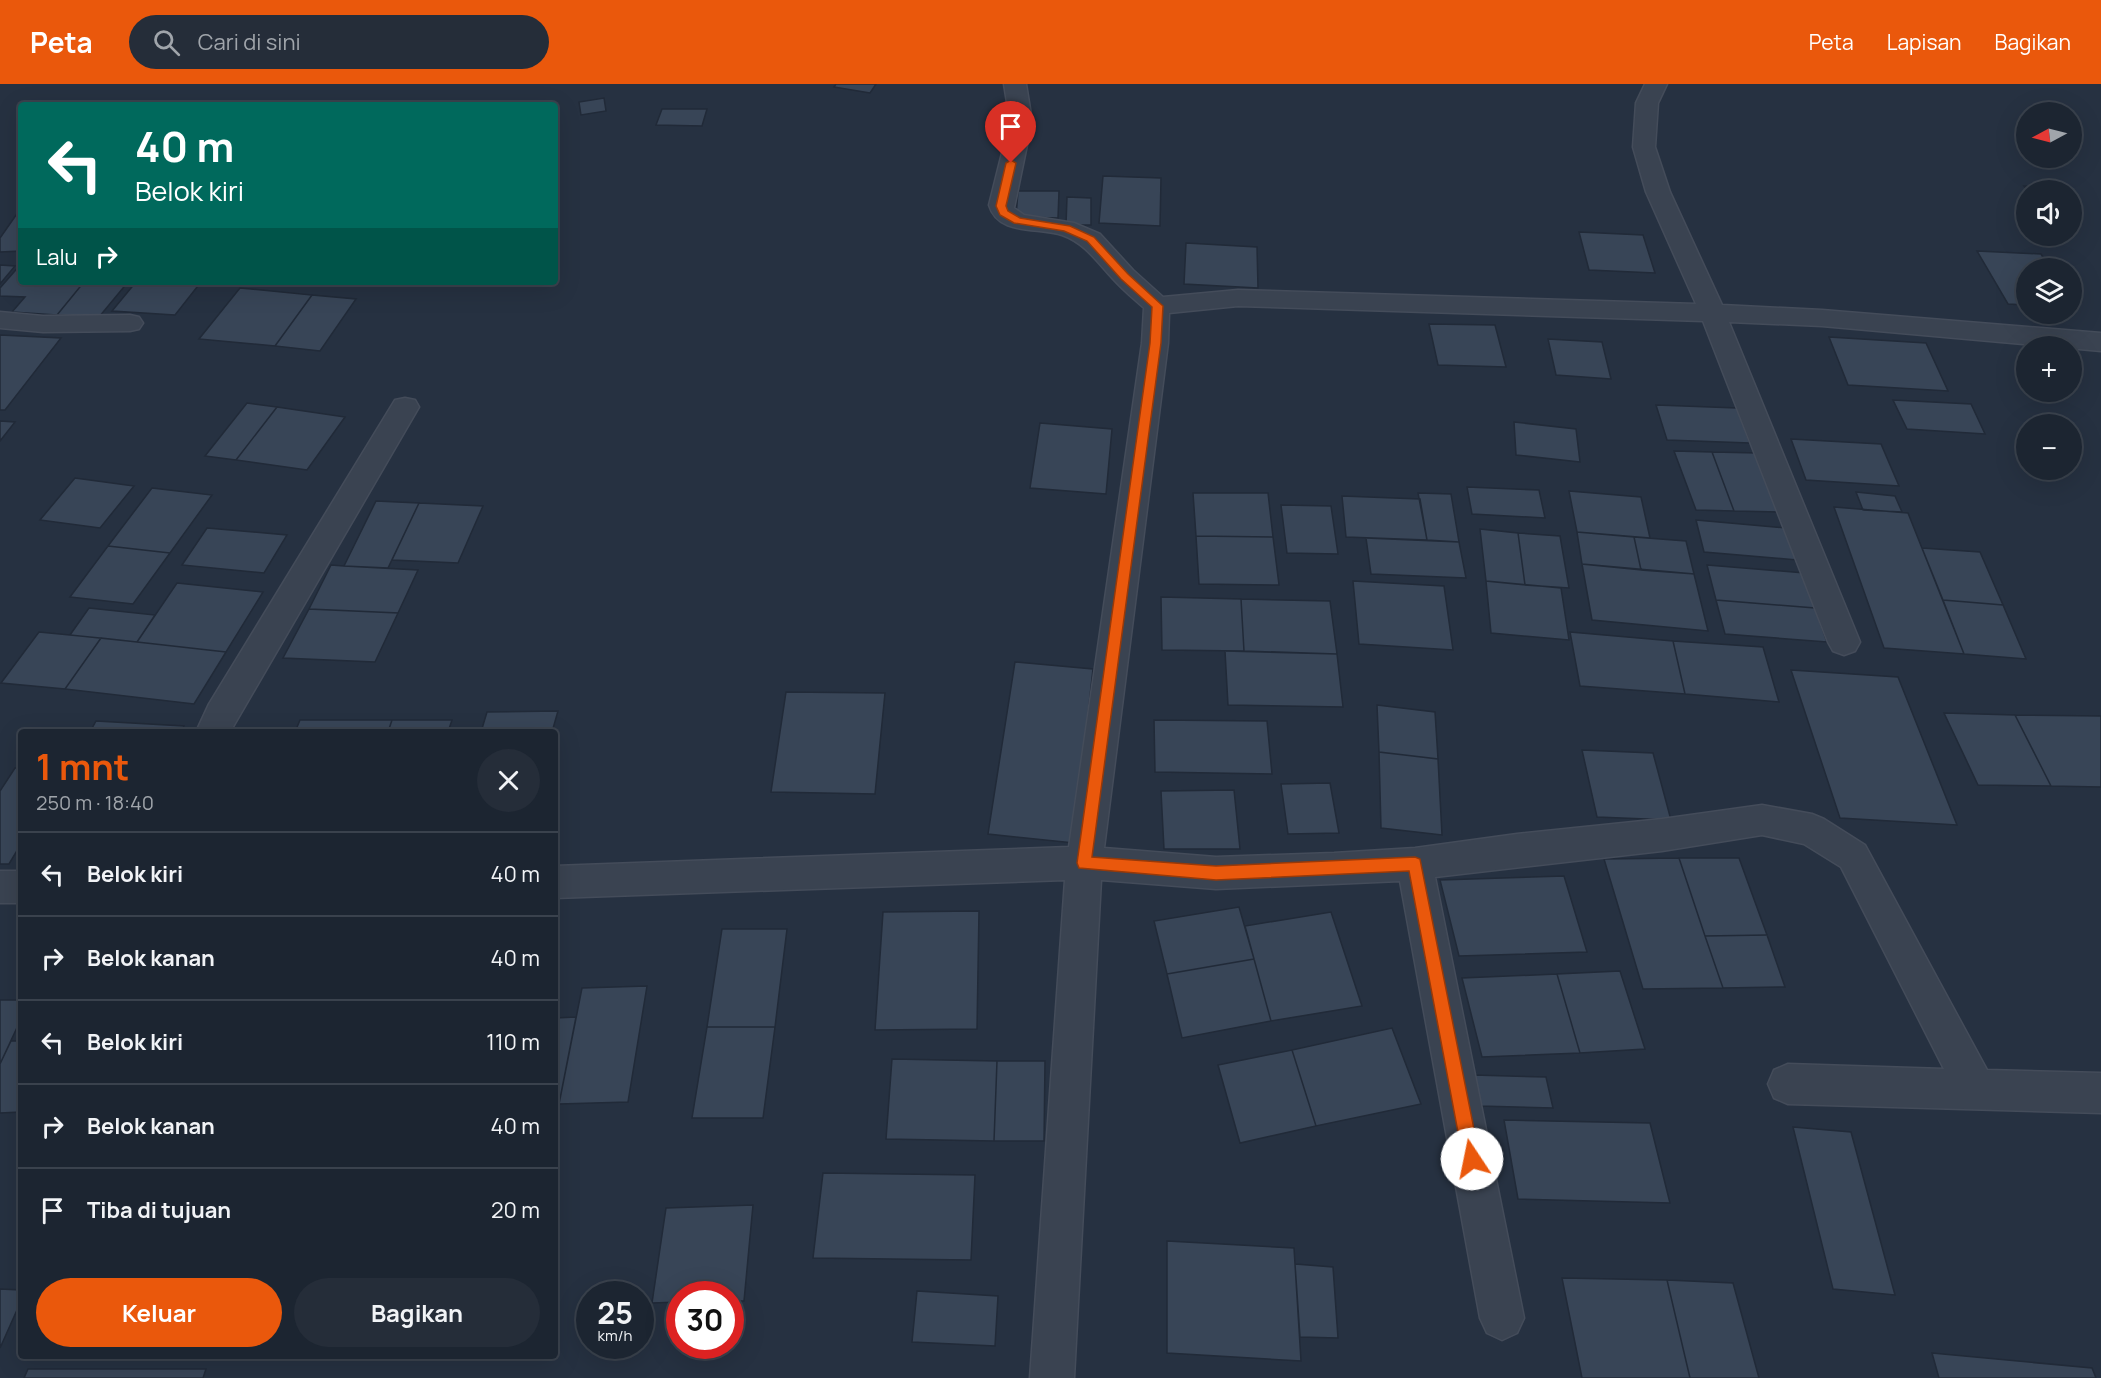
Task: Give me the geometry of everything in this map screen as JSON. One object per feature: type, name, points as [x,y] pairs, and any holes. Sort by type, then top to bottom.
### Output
[{"type":"street","points":[[1015,84],[1021,121],[1001,206],[1004,213],[1017,221],[1066,228],[1091,239],[1124,276],[1157,306],[1238,298],[1713,313],[1822,318],[2101,342]]},
{"type":"street","points":[[1656,84],[1647,103],[1644,147],[1658,192],[1713,313],[1844,642]]},
{"type":"street","points":[[1052,1378],[1084,863],[1155,343],[1157,306]]},
{"type":"street","points":[[0,320],[43,324],[130,323]]},
{"type":"street","points":[[214,729],[227,704],[405,407]]},
{"type":"street","points":[[558,882],[1084,863],[1216,873],[1415,864],[1517,850],[1662,835],[1762,820],[1812,830],[1853,856],[1976,1089]]},
{"type":"street","points":[[1415,864],[1502,1318]]},
{"type":"street","points":[[0,887],[18,887]]},
{"type":"street","points":[[1788,1084],[2101,1093]]},
{"type":"building","points":[[836,84],[876,84],[870,93],[834,87]]},
{"type":"building","points":[[604,98],[606,111],[581,115],[579,102]]},
{"type":"building","points":[[662,109],[707,109],[702,126],[656,125]]},
{"type":"building","points":[[1103,176],[1161,178],[1160,226],[1099,223]]},
{"type":"building","points":[[1018,191],[1059,191],[1058,218],[1016,217]]},
{"type":"building","points":[[1067,197],[1091,198],[1091,225],[1066,225]]},
{"type":"building","points":[[18,212],[18,251],[0,252],[0,238]]},
{"type":"building","points":[[1579,232],[1643,235],[1655,273],[1589,270]]},
{"type":"building","points":[[1186,243],[1257,247],[1258,288],[1184,284]]},
{"type":"building","points":[[1977,251],[2041,254],[2044,258],[2016,258],[2016,304],[2008,304]]},
{"type":"building","points":[[0,265],[15,266],[0,284]]},
{"type":"building","points":[[18,267],[18,285],[82,285],[57,315],[12,312],[25,297],[0,296],[0,288]]},
{"type":"building","points":[[82,285],[126,285],[99,317],[57,315]]},
{"type":"building","points":[[134,285],[199,285],[175,315],[112,311]]},
{"type":"building","points":[[240,288],[312,295],[275,346],[199,339]]},
{"type":"building","points":[[312,295],[356,299],[320,351],[275,346]]},
{"type":"building","points":[[1429,324],[1495,325],[1506,367],[1438,365]]},
{"type":"building","points":[[0,335],[61,338],[5,410],[0,410]]},
{"type":"building","points":[[1829,337],[1926,343],[1948,391],[1848,385]]},
{"type":"building","points":[[1548,339],[1602,342],[1611,379],[1556,375]]},
{"type":"building","points":[[1893,400],[1971,404],[1985,434],[1907,429]]},
{"type":"building","points":[[247,403],[277,407],[236,460],[205,456]]},
{"type":"building","points":[[1656,405],[1737,408],[1750,443],[1667,440]]},
{"type":"building","points":[[277,407],[345,417],[307,470],[236,460]]},
{"type":"building","points":[[0,421],[15,422],[0,441]]},
{"type":"building","points":[[1514,422],[1576,429],[1580,462],[1516,455]]},
{"type":"building","points":[[1040,423],[1112,429],[1106,494],[1030,488]]},
{"type":"building","points":[[1791,439],[1881,444],[1899,486],[1806,480]]},
{"type":"building","points":[[1674,451],[1712,452],[1734,511],[1696,510]]},
{"type":"building","points":[[1712,452],[1758,453],[1781,512],[1734,511]]},
{"type":"building","points":[[75,478],[134,486],[100,528],[40,520]]},
{"type":"building","points":[[1467,487],[1539,490],[1545,518],[1472,514]]},
{"type":"building","points":[[152,488],[212,495],[170,553],[108,546]]},
{"type":"building","points":[[1569,491],[1641,497],[1650,538],[1577,532]]},
{"type":"building","points":[[1856,492],[1895,496],[1902,512],[1863,510]]},
{"type":"building","points":[[1193,493],[1268,493],[1273,537],[1196,536]]},
{"type":"building","points":[[1418,493],[1451,494],[1459,542],[1427,540]]},
{"type":"building","points":[[1342,496],[1420,499],[1427,540],[1346,537]]},
{"type":"building","points":[[376,501],[419,503],[388,568],[344,566]]},
{"type":"building","points":[[419,503],[483,506],[458,563],[392,560]]},
{"type":"building","points":[[1281,505],[1331,506],[1338,554],[1287,553]]},
{"type":"building","points":[[1834,507],[1908,513],[1964,654],[1884,648]]},
{"type":"building","points":[[1696,520],[1787,528],[1797,560],[1704,552]]},
{"type":"building","points":[[207,528],[287,535],[264,573],[182,565]]},
{"type":"building","points":[[1480,529],[1518,533],[1525,585],[1486,581]]},
{"type":"building","points":[[1577,532],[1634,537],[1641,570],[1582,564]]},
{"type":"building","points":[[1518,533],[1560,536],[1569,588],[1525,585]]},
{"type":"building","points":[[1196,536],[1273,537],[1279,585],[1199,584]]},
{"type":"building","points":[[1634,537],[1686,541],[1694,574],[1641,570]]},
{"type":"building","points":[[1366,538],[1459,542],[1466,578],[1371,574]]},
{"type":"building","points":[[108,546],[170,553],[133,604],[70,597]]},
{"type":"building","points":[[1922,548],[1980,552],[2003,605],[1943,600]]},
{"type":"building","points":[[1582,564],[1694,574],[1708,631],[1592,620]]},
{"type":"building","points":[[331,565],[418,570],[398,613],[309,609]]},
{"type":"building","points":[[1707,565],[1805,573],[1815,608],[1716,600]]},
{"type":"building","points":[[1353,581],[1444,586],[1453,650],[1359,644]]},
{"type":"building","points":[[1486,581],[1561,588],[1569,640],[1491,633]]},
{"type":"building","points":[[177,583],[263,592],[226,652],[137,642]]},
{"type":"building","points":[[1161,597],[1241,599],[1244,651],[1162,650]]},
{"type":"building","points":[[1241,599],[1330,601],[1337,654],[1244,651]]},
{"type":"building","points":[[1716,600],[1815,608],[1827,642],[1725,634]]},
{"type":"building","points":[[1943,600],[2003,605],[2026,659],[1964,654]]},
{"type":"building","points":[[89,608],[155,615],[137,642],[70,635]]},
{"type":"building","points":[[309,609],[398,613],[375,662],[283,658]]},
{"type":"building","points":[[39,632],[101,638],[65,689],[1,683]]},
{"type":"building","points":[[1570,632],[1673,641],[1685,694],[1580,686]]},
{"type":"building","points":[[101,638],[226,652],[194,704],[65,689]]},
{"type":"building","points":[[1673,641],[1763,647],[1779,702],[1685,694]]},
{"type":"building","points":[[1225,651],[1337,654],[1343,707],[1228,705]]},
{"type":"building","points":[[1015,662],[1093,669],[1074,843],[988,834]]},
{"type":"building","points":[[1791,670],[1898,677],[1957,825],[1840,818]]},
{"type":"building","points":[[786,692],[885,693],[875,794],[771,792]]},
{"type":"building","points":[[1377,705],[1435,712],[1438,759],[1379,752]]},
{"type":"building","points":[[558,711],[553,729],[482,729],[487,712]]},
{"type":"building","points":[[1944,713],[2015,715],[2051,786],[1978,785]]},
{"type":"building","points":[[2015,715],[2101,716],[2101,787],[2051,786]]},
{"type":"building","points":[[300,720],[392,720],[389,729],[296,729]]},
{"type":"building","points":[[392,720],[452,720],[449,729],[389,729]]},
{"type":"building","points":[[1154,720],[1267,721],[1272,774],[1155,772]]},
{"type":"building","points":[[96,721],[184,726],[182,729],[92,729]]},
{"type":"building","points":[[1582,750],[1653,753],[1671,820],[1597,817]]},
{"type":"building","points":[[1379,752],[1438,759],[1442,835],[1381,828]]},
{"type":"building","points":[[15,768],[18,768],[18,849],[9,864],[0,864],[0,791]]},
{"type":"building","points":[[1330,783],[1339,833],[1288,834],[1281,784]]},
{"type":"building","points":[[1234,790],[1240,849],[1164,849],[1161,791]]},
{"type":"building","points":[[1679,858],[1739,858],[1767,935],[1705,936]]},
{"type":"building","points":[[1679,858],[1723,988],[1643,989],[1604,859]]},
{"type":"building","points":[[1564,876],[1587,952],[1459,956],[1440,880]]},
{"type":"building","points":[[1239,907],[1254,959],[1167,974],[1154,921]]},
{"type":"building","points":[[979,911],[977,1029],[875,1030],[883,912]]},
{"type":"building","points":[[1331,912],[1362,1006],[1271,1021],[1245,926]]},
{"type":"building","points":[[722,929],[787,929],[775,1027],[707,1027]]},
{"type":"building","points":[[1767,935],[1785,987],[1723,988],[1705,936]]},
{"type":"building","points":[[1254,959],[1271,1021],[1182,1038],[1167,974]]},
{"type":"building","points":[[1620,971],[1645,1049],[1580,1053],[1557,974]]},
{"type":"building","points":[[1557,974],[1580,1053],[1482,1057],[1462,978]]},
{"type":"building","points":[[647,986],[628,1102],[559,1104],[582,988]]},
{"type":"building","points":[[0,1000],[18,1000],[18,1025],[0,1064]]},
{"type":"building","points":[[576,1017],[559,1104],[558,1104],[558,1018]]},
{"type":"building","points":[[707,1027],[775,1027],[763,1118],[692,1118]]},
{"type":"building","points":[[1392,1028],[1421,1104],[1316,1126],[1292,1050]]},
{"type":"building","points":[[11,1041],[18,1041],[18,1112],[0,1113],[0,1064]]},
{"type":"building","points":[[1292,1050],[1316,1126],[1240,1143],[1218,1065]]},
{"type":"building","points":[[892,1059],[997,1061],[994,1141],[886,1139]]},
{"type":"building","points":[[997,1061],[1045,1061],[1044,1141],[994,1141]]},
{"type":"building","points":[[1473,1075],[1546,1077],[1553,1108],[1479,1106]]},
{"type":"building","points":[[1504,1120],[1650,1123],[1670,1203],[1518,1199]]},
{"type":"building","points":[[1793,1127],[1851,1132],[1895,1295],[1833,1289]]},
{"type":"building","points":[[823,1173],[975,1175],[971,1260],[813,1258]]},
{"type":"building","points":[[753,1205],[744,1301],[744,1281],[666,1281],[666,1302],[654,1303],[666,1208]]},
{"type":"building","points":[[1167,1241],[1294,1248],[1301,1361],[1167,1353]]},
{"type":"building","points":[[1295,1264],[1333,1267],[1338,1338],[1300,1337]]},
{"type":"building","points":[[1562,1278],[1667,1280],[1690,1378],[1582,1378]]},
{"type":"building","points":[[1667,1280],[1733,1283],[1759,1378],[1690,1378]]},
{"type":"building","points":[[0,1289],[18,1290],[18,1308],[0,1348]]},
{"type":"building","points":[[917,1291],[998,1296],[995,1346],[912,1342]]},
{"type":"building","points":[[1932,1353],[2092,1368],[2096,1378],[1939,1378]]},
{"type":"building","points":[[28,1369],[206,1369],[203,1378],[24,1378]]},
{"type":"route","points":[[1011,163],[1001,206],[1004,213],[1017,221],[1066,228],[1091,239],[1124,276],[1157,306],[1155,343],[1084,863],[1216,873],[1415,864],[1472,1159]]}]
